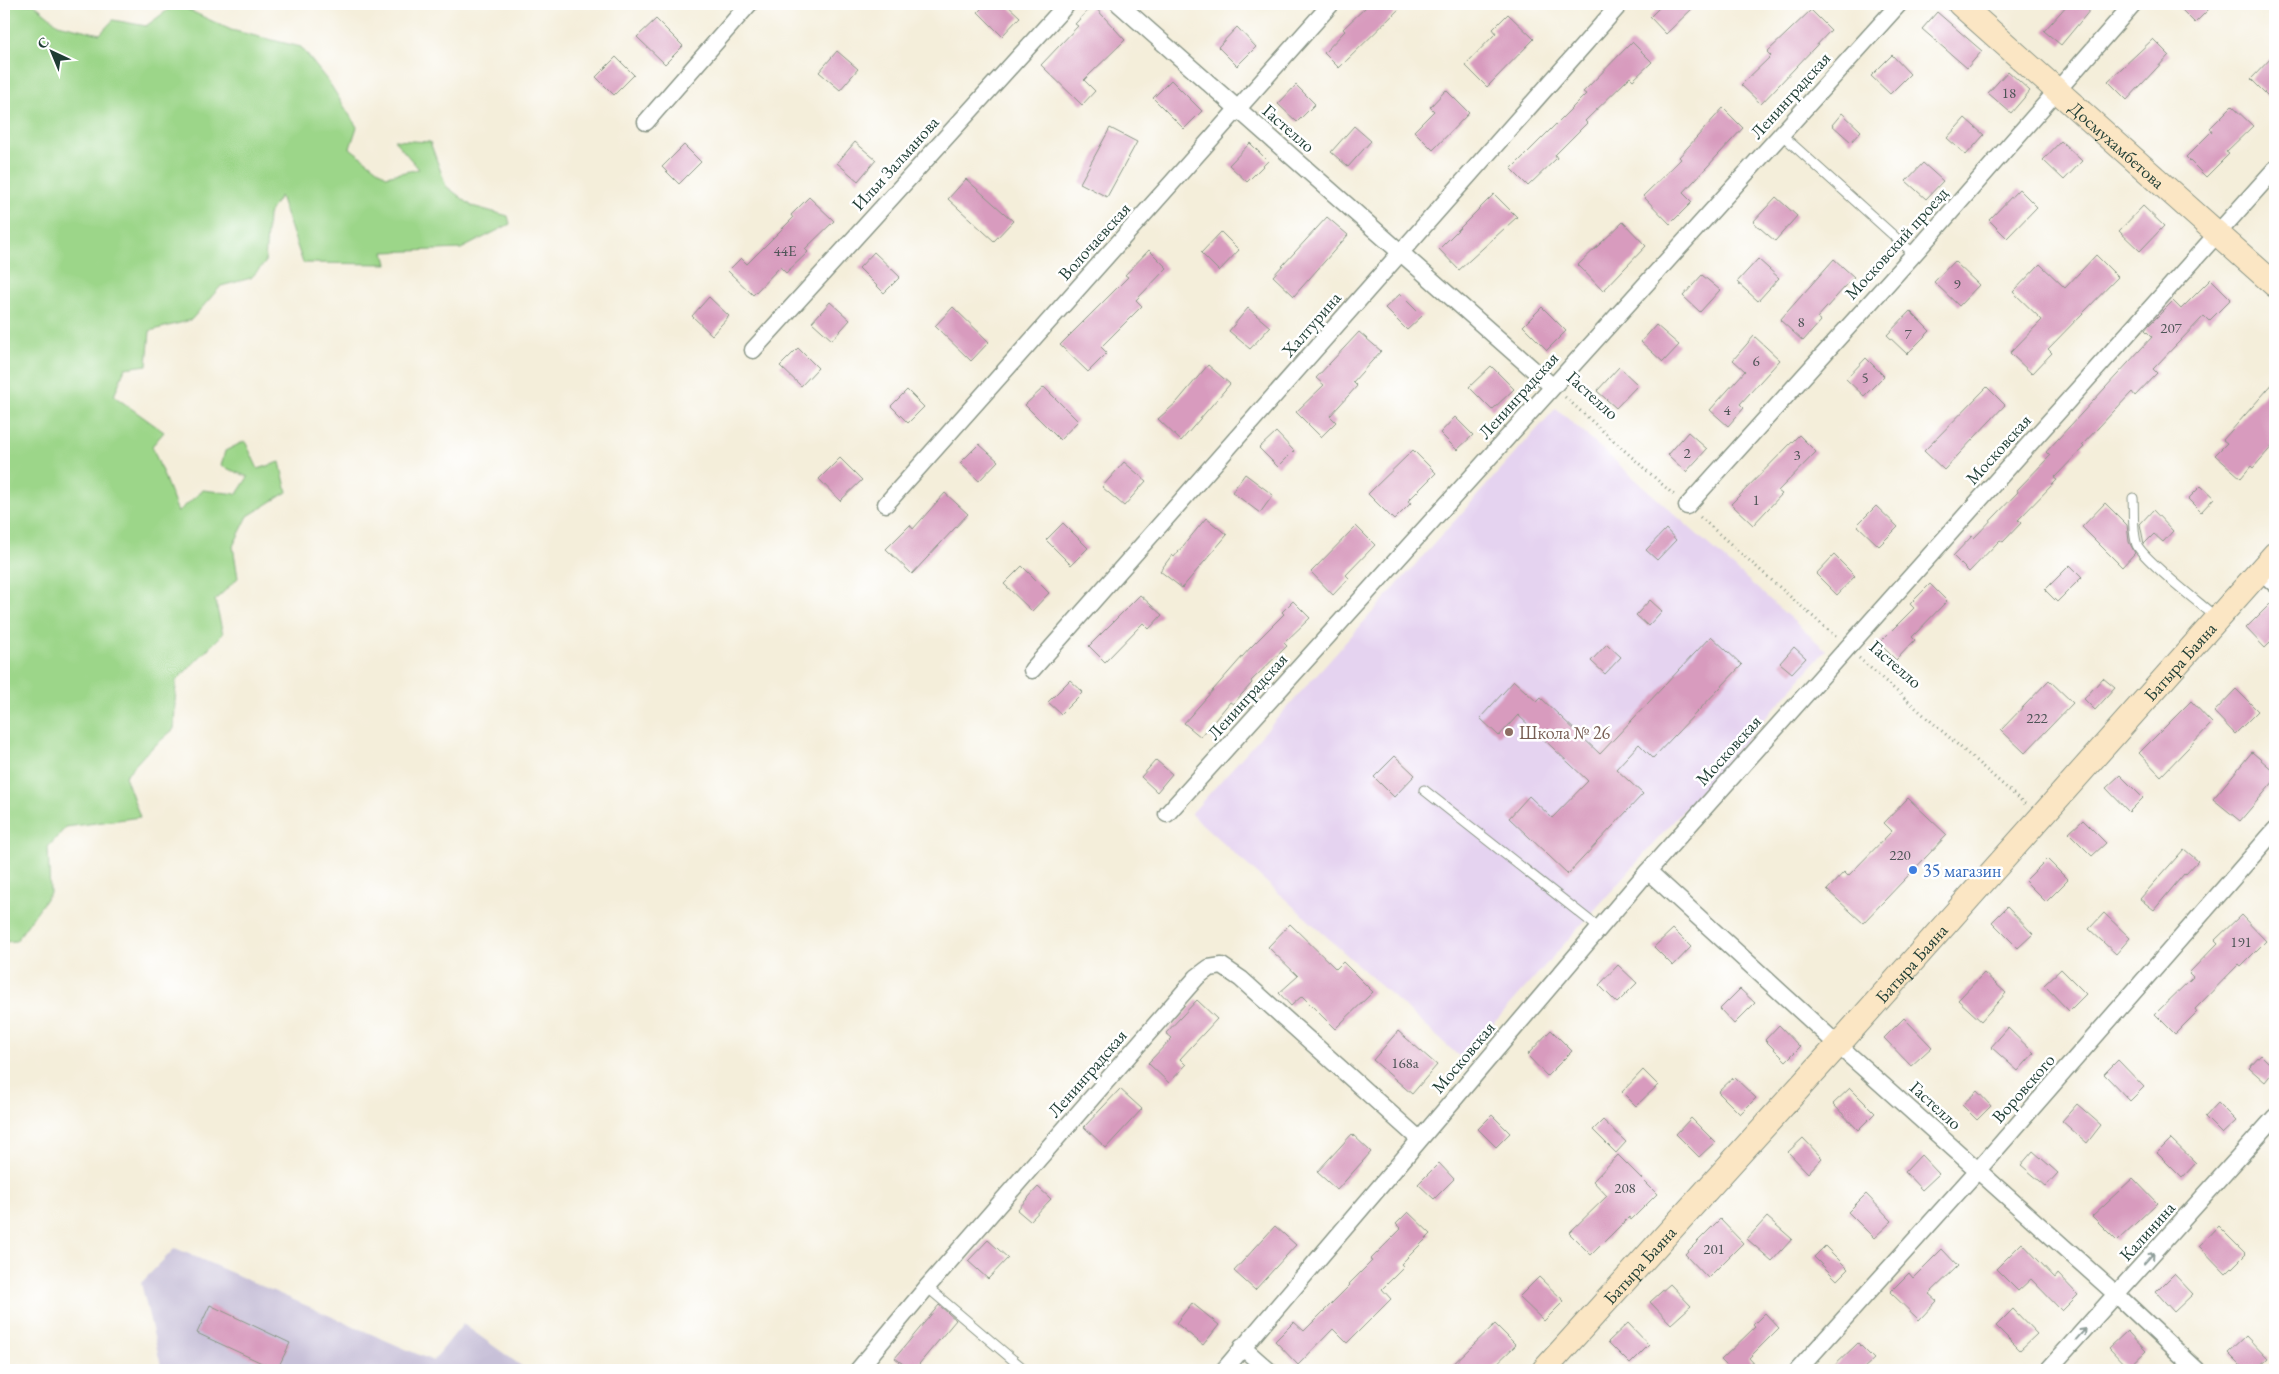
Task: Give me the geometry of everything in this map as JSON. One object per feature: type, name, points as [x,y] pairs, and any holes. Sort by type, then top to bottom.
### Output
[{"type":"street","points":[[646,122],[749,4]]},
{"type":"street","name":"Ильи Залманова","points":[[753,350],[1067,4]]},
{"type":"street","name":"Гастелло","points":[[1118,4],[1554,387]]},
{"type":"street","name":"Волочаевская","points":[[886,504],[1331,4]]},
{"type":"street","name":"Халтурина","points":[[1032,670],[1620,4]]},
{"type":"street","name":"Ленинградская","points":[[1167,814],[1899,4]]},
{"type":"street","name":"Досмухамбетова","points":[[1960,4],[2275,285]]},
{"type":"street","name":"Московский проезд","points":[[1687,506],[1914,254],[2133,4]]},
{"type":"street","name":"Московская","points":[[1224,1370],[1648,870],[2275,169]]},
{"type":"street","name":"Батыра Баяна","points":[[1544,1370],[1838,1045],[2218,619],[2270,570]]},
{"type":"street","name":"Воровского","points":[[1798,1370],[1978,1170],[2275,830]]},
{"type":"street","name":"Гастелло","points":[[1648,870],[1838,1045],[2117,1295],[2197,1370]]},
{"type":"street","name":"Ленинградская","points":[[858,1370],[927,1287],[1198,976],[1208,968],[1222,966],[1241,979],[1419,1139]]},
{"type":"street","name":"Калинина","points":[[2048,1370],[2275,1117]]},
{"type":"street","points":[[1242,1347],[1268,1370]]},
{"type":"lane","points":[[1781,134],[1914,254]]},
{"type":"lane","points":[[2133,498],[2135,538],[2138,546],[2152,562],[2218,619]]},
{"type":"lane","points":[[1424,790],[1599,928]]},
{"type":"lane","points":[[927,1287],[1025,1370]]},
{"type":"path","name":"Гастелло","points":[[1554,387],[2040,818]]},
{"type":"shaded area","name":"Школа № 26","points":[[1556,408],[1826,650],[1462,1059],[1191,814]]},
{"type":"shaded area","points":[[175,1248],[433,1361],[463,1324],[527,1370],[162,1370],[141,1283]]},
{"type":"green space","points":[[4,4],[34,4],[58,24],[100,34],[113,20],[146,26],[176,4],[231,30],[301,47],[330,84],[357,127],[350,148],[386,176],[419,169],[394,140],[430,142],[446,186],[472,206],[508,216],[510,224],[461,249],[384,252],[387,264],[303,263],[280,196],[268,215],[265,263],[251,278],[221,286],[191,320],[150,331],[147,365],[125,368],[114,396],[164,432],[152,446],[178,512],[203,490],[237,494],[248,477],[221,466],[225,451],[245,441],[258,469],[280,462],[287,492],[248,516],[233,546],[238,578],[215,600],[223,634],[176,681],[174,729],[145,754],[125,776],[140,817],[66,827],[48,847],[50,893],[16,941],[4,942]]},
{"type":"building","points":[[986,4],[1006,4],[1020,17],[1002,36],[978,12]]},
{"type":"building","points":[[1369,4],[1404,4],[1339,68],[1324,53],[1345,31],[1343,29]]},
{"type":"building","points":[[1663,4],[1697,4],[1666,34],[1650,17]]},
{"type":"building","points":[[2068,4],[2095,4],[2061,45],[2044,31]]},
{"type":"building","points":[[2176,4],[2214,4],[2195,23]]},
{"type":"building","points":[[1093,5],[1125,40],[1084,80],[1095,91],[1082,105],[1041,65],[1078,26],[1075,24]]},
{"type":"building","points":[[1811,10],[1831,30],[1761,104],[1741,85],[1771,56],[1767,52]]},
{"type":"building","points":[[1937,12],[1982,51],[1967,68],[1922,29]]},
{"type":"building","points":[[1508,14],[1534,39],[1487,87],[1465,65],[1496,33],[1493,29]]},
{"type":"building","points":[[656,19],[683,46],[665,64],[637,37]]},
{"type":"building","points":[[1237,27],[1256,47],[1237,66],[1218,47]]},
{"type":"building","points":[[2153,39],[2169,55],[2127,100],[2108,81]]},
{"type":"building","points":[[1632,42],[1652,62],[1633,80],[1630,77],[1585,121],[1587,123],[1555,155],[1557,158],[1528,186],[1511,169],[1586,94],[1583,92]]},
{"type":"building","points":[[837,51],[858,69],[840,90],[819,72]]},
{"type":"building","points":[[2275,54],[2275,103],[2251,79]]},
{"type":"building","points":[[1892,55],[1910,74],[1890,94],[1871,76]]},
{"type":"building","points":[[616,57],[634,75],[614,95],[596,77]]},
{"type":"building","points":[[2008,71],[2030,91],[2011,113],[1988,93]]},
{"type":"building","points":[[1171,80],[1202,111],[1184,129],[1153,98]]},
{"type":"building","points":[[1296,85],[1315,104],[1297,122],[1278,104]]},
{"type":"building","points":[[1446,90],[1469,113],[1433,150],[1414,131],[1434,111],[1430,107]]},
{"type":"building","points":[[2232,106],[2253,126],[2226,152],[2229,154],[2206,177],[2186,157],[2212,131],[2210,128]]},
{"type":"building","points":[[1723,108],[1743,128],[1683,193],[1692,202],[1670,224],[1643,196],[1681,159],[1679,157]]},
{"type":"building","points":[[1842,113],[1861,131],[1851,142],[1832,125]]},
{"type":"building","points":[[1965,118],[1984,135],[1966,155],[1947,138]]},
{"type":"building","points":[[1354,126],[1371,141],[1348,167],[1331,152]]},
{"type":"building","points":[[1110,128],[1137,142],[1107,197],[1080,183]]},
{"type":"building","points":[[2061,141],[2082,161],[2064,180],[2043,160]]},
{"type":"building","points":[[855,142],[876,160],[858,181],[837,163]]},
{"type":"building","points":[[1250,143],[1268,161],[1247,182],[1229,165]]},
{"type":"building","points":[[684,145],[701,162],[679,184],[662,167]]},
{"type":"building","points":[[1923,163],[1943,181],[1926,199],[1906,181]]},
{"type":"building","points":[[966,179],[1013,221],[994,241],[948,199]]},
{"type":"building","points":[[2019,189],[2037,207],[2007,238],[1989,220]]},
{"type":"building","points":[[1494,194],[1517,217],[1459,270],[1439,249]]},
{"type":"building","points":[[809,197],[834,221],[805,249],[808,252],[786,273],[780,267],[753,295],[728,271],[741,258],[747,264],[793,218],[791,215]]},
{"type":"building","points":[[1776,197],[1797,216],[1775,241],[1753,222]]},
{"type":"building","points":[[2143,206],[2164,226],[2140,251],[2119,231]]},
{"type":"building","points":[[1327,217],[1348,235],[1294,296],[1273,276]]},
{"type":"building","points":[[1623,222],[1646,246],[1603,291],[1578,265]]},
{"type":"building","points":[[1221,232],[1239,250],[1219,271],[1201,253]]},
{"type":"building","points":[[1149,250],[1167,268],[1136,300],[1142,306],[1101,347],[1107,353],[1088,372],[1060,345],[1128,277],[1125,275]]},
{"type":"building","points":[[874,252],[900,277],[884,293],[859,268]]},
{"type":"building","points":[[2096,255],[2118,277],[2048,349],[2052,353],[2032,374],[2010,353],[2042,320],[2013,292],[2040,264],[2065,288]]},
{"type":"building","points":[[1758,259],[1779,278],[1758,301],[1737,282]]},
{"type":"building","points":[[1834,259],[1854,277],[1817,318],[1821,321],[1803,341],[1780,320]]},
{"type":"building","points":[[1954,261],[1979,285],[1959,306],[1934,282]]},
{"type":"building","points":[[1702,275],[1720,290],[1700,312],[1683,296]]},
{"type":"building","points":[[2211,279],[2231,299],[2209,321],[2204,316],[2153,369],[2157,373],[2135,396],[2132,392],[2082,445],[2084,447],[2054,478],[2057,480],[2018,520],[2021,523],[2003,542],[2000,540],[1969,572],[1953,556],[1972,536],[1974,538],[2018,492],[2017,490],[2050,456],[2046,452],[2152,337],[2145,330],[2148,326],[2173,301],[2181,309]]},
{"type":"building","points":[[1400,294],[1422,316],[1407,330],[1385,308]]},
{"type":"building","points":[[709,297],[729,316],[712,335],[692,316]]},
{"type":"building","points":[[830,302],[850,320],[832,340],[812,322]]},
{"type":"building","points":[[953,307],[989,342],[971,361],[935,326]]},
{"type":"building","points":[[1542,307],[1566,331],[1547,350],[1523,326]]},
{"type":"building","points":[[1248,308],[1270,327],[1250,349],[1229,331]]},
{"type":"building","points":[[1910,311],[1930,331],[1907,354],[1887,335]]},
{"type":"building","points":[[1656,325],[1679,345],[1663,362],[1641,342]]},
{"type":"building","points":[[1359,332],[1381,351],[1353,382],[1357,386],[1330,416],[1336,422],[1321,437],[1296,412],[1324,385],[1316,378]]},
{"type":"building","points":[[1754,336],[1780,360],[1740,404],[1744,408],[1728,426],[1710,410],[1745,371],[1733,360]]},
{"type":"building","points":[[798,348],[818,368],[801,386],[780,366]]},
{"type":"building","points":[[1866,358],[1884,376],[1864,396],[1846,379]]},
{"type":"building","points":[[1208,365],[1230,384],[1181,441],[1158,419],[1177,402]]},
{"type":"building","points":[[1491,366],[1514,389],[1492,410],[1469,387]]},
{"type":"building","points":[[1619,367],[1638,385],[1616,408],[1597,391]]},
{"type":"building","points":[[2275,381],[2275,443],[2253,468],[2251,466],[2241,478],[2215,455],[2227,443],[2223,440]]},
{"type":"building","points":[[1044,387],[1078,421],[1060,440],[1025,405]]},
{"type":"building","points":[[1987,387],[2005,405],[1944,470],[1924,451]]},
{"type":"building","points":[[907,390],[924,407],[908,423],[891,406]]},
{"type":"building","points":[[1455,417],[1473,435],[1457,450],[1440,433]]},
{"type":"building","points":[[1276,432],[1294,451],[1278,467],[1259,448]]},
{"type":"building","points":[[1688,432],[1707,449],[1686,472],[1668,455]]},
{"type":"building","points":[[1799,435],[1816,452],[1778,491],[1782,494],[1753,525],[1731,504]]},
{"type":"building","points":[[979,444],[998,461],[979,481],[960,463]]},
{"type":"building","points":[[1413,450],[1436,473],[1408,501],[1411,503],[1394,520],[1368,494]]},
{"type":"building","points":[[840,458],[862,480],[840,501],[819,479]]},
{"type":"building","points":[[1124,462],[1146,481],[1124,506],[1102,487]]},
{"type":"building","points":[[1245,474],[1273,495],[1260,513],[1232,492]]},
{"type":"building","points":[[2201,486],[2214,498],[2201,512],[2188,499]]},
{"type":"building","points":[[945,493],[968,514],[912,574],[886,549],[910,525],[913,529]]},
{"type":"building","points":[[2105,503],[2127,525],[2129,542],[2135,553],[2122,567],[2082,527]]},
{"type":"building","points":[[1876,506],[1898,527],[1879,546],[1857,525]]},
{"type":"building","points":[[2153,510],[2173,531],[2163,542],[2154,534],[2144,544],[2140,524]]},
{"type":"building","points":[[1206,518],[1227,535],[1182,588],[1160,571]]},
{"type":"building","points":[[1063,523],[1088,548],[1071,565],[1046,540]]},
{"type":"building","points":[[1356,526],[1375,545],[1346,575],[1349,578],[1333,595],[1311,572]]},
{"type":"building","points":[[1666,529],[1676,540],[1657,560],[1646,550]]},
{"type":"building","points":[[1834,555],[1855,576],[1837,595],[1816,574]]},
{"type":"building","points":[[2070,565],[2082,577],[2057,602],[2045,590]]},
{"type":"building","points":[[1022,566],[1049,593],[1032,611],[1004,584]]},
{"type":"building","points":[[1930,584],[1947,601],[1912,637],[1915,640],[1896,660],[1879,643],[1914,608],[1910,604]]},
{"type":"building","points":[[1140,595],[1162,615],[1149,629],[1143,623],[1105,662],[1089,646]]},
{"type":"building","points":[[2275,599],[2275,638],[2265,648],[2246,628]]},
{"type":"building","points":[[1650,600],[1662,611],[1648,626],[1636,615]]},
{"type":"building","points":[[1293,601],[1310,618],[1284,643],[1287,646],[1251,681],[1252,683],[1233,704],[1230,702],[1201,737],[1184,723],[1250,648],[1284,614],[1282,612]]},
{"type":"building","points":[[1711,636],[1742,665],[1653,758],[1639,744],[1616,769],[1643,794],[1568,874],[1509,818],[1529,796],[1552,818],[1588,781],[1518,715],[1499,736],[1480,718],[1514,681],[1537,702],[1541,698],[1600,754]]},
{"type":"building","points":[[1607,644],[1621,657],[1605,674],[1591,661]]},
{"type":"building","points":[[1794,647],[1806,658],[1792,673],[1780,663]]},
{"type":"building","points":[[2103,678],[2115,688],[2095,710],[2084,699]]},
{"type":"building","points":[[1070,680],[1083,692],[1061,714],[1048,702]]},
{"type":"building","points":[[2049,680],[2073,703],[2025,753],[2001,730]]},
{"type":"building","points":[[2236,689],[2258,711],[2235,734],[2214,712]]},
{"type":"building","points":[[2191,701],[2212,723],[2161,776],[2139,753]]},
{"type":"building","points":[[2252,752],[2275,772],[2275,780],[2240,821],[2213,799]]},
{"type":"building","points":[[1395,756],[1415,775],[1394,797],[1374,777]]},
{"type":"building","points":[[1156,760],[1172,774],[1157,792],[1141,777]]},
{"type":"building","points":[[2120,775],[2143,798],[2129,812],[2106,788]]},
{"type":"building","points":[[1908,798],[1947,835],[1863,923],[1827,890],[1844,872],[1848,876],[1892,831],[1884,823]]},
{"type":"building","points":[[2083,820],[2106,843],[2092,856],[2069,833]]},
{"type":"building","points":[[2184,849],[2198,861],[2184,874],[2154,910],[2140,899]]},
{"type":"building","points":[[2047,859],[2068,880],[2046,902],[2025,881]]},
{"type":"building","points":[[2007,907],[2033,934],[2018,948],[1992,922]]},
{"type":"building","points":[[2104,913],[2130,938],[2116,954],[2089,929]]},
{"type":"building","points":[[2241,915],[2266,941],[2241,966],[2239,964],[2195,1009],[2197,1012],[2175,1034],[2155,1014],[2193,977],[2189,973],[2218,943],[2215,940]]},
{"type":"building","points":[[1290,924],[1336,969],[1343,962],[1373,992],[1335,1029],[1302,996],[1291,1006],[1279,993],[1298,976],[1268,947]]},
{"type":"building","points":[[1673,929],[1691,947],[1673,966],[1654,947]]},
{"type":"building","points":[[1618,965],[1637,983],[1617,1003],[1599,985]]},
{"type":"building","points":[[2061,969],[2086,994],[2069,1011],[2044,985]]},
{"type":"building","points":[[1984,973],[2006,993],[1981,1021],[1958,1000]]},
{"type":"building","points":[[1740,989],[1755,1003],[1734,1024],[1720,1009]]},
{"type":"building","points":[[1197,1000],[1217,1019],[1180,1059],[1186,1065],[1169,1083],[1148,1063],[1172,1038],[1166,1033]]},
{"type":"building","points":[[1904,1018],[1932,1047],[1911,1066],[1884,1038]]},
{"type":"building","points":[[1779,1025],[1800,1047],[1786,1061],[1765,1040]]},
{"type":"building","points":[[2008,1028],[2034,1053],[2018,1071],[1991,1047]]},
{"type":"building","points":[[1551,1030],[1572,1051],[1547,1076],[1527,1055]]},
{"type":"building","points":[[1398,1031],[1437,1065],[1412,1094],[1373,1060]]},
{"type":"building","points":[[2261,1055],[2275,1069],[2265,1082],[2249,1068]]},
{"type":"building","points":[[2118,1060],[2144,1087],[2130,1101],[2104,1074]]},
{"type":"building","points":[[1643,1070],[1658,1085],[1636,1106],[1622,1092]]},
{"type":"building","points":[[1734,1077],[1756,1098],[1740,1114],[1718,1092]]},
{"type":"building","points":[[1850,1088],[1875,1113],[1858,1130],[1833,1104]]},
{"type":"building","points":[[1120,1089],[1142,1109],[1106,1148],[1084,1127]]},
{"type":"building","points":[[1977,1091],[1991,1106],[1977,1120],[1962,1105]]},
{"type":"building","points":[[2218,1103],[2236,1121],[2222,1134],[2205,1117]]},
{"type":"building","points":[[2077,1104],[2101,1125],[2087,1143],[2062,1121]]},
{"type":"building","points":[[1492,1115],[1510,1133],[1496,1147],[1478,1129]]},
{"type":"building","points":[[1691,1118],[1715,1142],[1699,1157],[1676,1134]]},
{"type":"building","points":[[1603,1120],[1626,1142],[1616,1153],[1593,1130]]},
{"type":"building","points":[[1352,1134],[1371,1152],[1337,1190],[1317,1172]]},
{"type":"building","points":[[1803,1138],[1822,1158],[1808,1173],[1788,1152]]},
{"type":"building","points":[[2171,1139],[2196,1163],[2182,1178],[2157,1153]]},
{"type":"building","points":[[2033,1151],[2058,1173],[2046,1186],[2021,1165]]},
{"type":"building","points":[[1618,1155],[1657,1194],[1631,1220],[1629,1217],[1591,1255],[1569,1233],[1607,1196],[1593,1181]]},
{"type":"building","points":[[1921,1155],[1939,1174],[1922,1190],[1905,1172]]},
{"type":"building","points":[[1439,1163],[1454,1179],[1434,1199],[1418,1184]]},
{"type":"building","points":[[2133,1178],[2157,1203],[2117,1241],[2092,1216]]},
{"type":"building","points":[[1038,1187],[1051,1199],[1030,1221],[1017,1210]]},
{"type":"building","points":[[1866,1194],[1892,1221],[1874,1238],[1848,1212]]},
{"type":"building","points":[[1408,1212],[1431,1234],[1401,1264],[1404,1267],[1382,1289],[1391,1299],[1347,1343],[1333,1329],[1298,1365],[1275,1341],[1294,1322],[1304,1331],[1350,1285],[1372,1261],[1370,1260],[1401,1229],[1396,1224]]},
{"type":"building","points":[[1767,1217],[1792,1239],[1772,1261],[1747,1239]]},
{"type":"building","points":[[1720,1219],[1743,1243],[1708,1278],[1685,1254]]},
{"type":"building","points":[[1275,1226],[1296,1245],[1255,1290],[1234,1271]]},
{"type":"building","points":[[2218,1226],[2246,1254],[2226,1274],[2199,1246]]},
{"type":"building","points":[[988,1240],[1008,1258],[988,1279],[968,1261]]},
{"type":"building","points":[[2022,1243],[2055,1278],[2058,1274],[2078,1295],[2062,1311],[2031,1279],[2018,1291],[1996,1269]]},
{"type":"building","points":[[1825,1246],[1848,1269],[1837,1280],[1814,1257]]},
{"type":"building","points":[[1942,1249],[1958,1266],[1929,1294],[1937,1301],[1919,1320],[1890,1292],[1909,1273],[1913,1278]]},
{"type":"building","points":[[2174,1274],[2193,1294],[2174,1312],[2156,1292]]},
{"type":"building","points":[[1539,1277],[1564,1301],[1544,1321],[1519,1297]]},
{"type":"building","points":[[1670,1284],[1691,1306],[1671,1324],[1650,1302]]},
{"type":"building","points":[[1192,1303],[1219,1325],[1203,1345],[1176,1323]]},
{"type":"building","points":[[210,1305],[290,1343],[277,1370],[197,1333]]},
{"type":"building","points":[[939,1305],[956,1320],[914,1370],[911,1370],[895,1358]]},
{"type":"building","points":[[2013,1309],[2037,1334],[2020,1350],[1996,1326]]},
{"type":"building","points":[[1765,1313],[1779,1328],[1749,1358],[1760,1370],[1731,1370],[1721,1360],[1755,1327],[1753,1325]]},
{"type":"building","points":[[1628,1323],[1649,1345],[1630,1364],[1608,1342]]},
{"type":"building","points":[[1495,1324],[1516,1345],[1490,1370],[1447,1370]]},
{"type":"building","points":[[2127,1331],[2146,1351],[2128,1368],[2109,1348]]},
{"type":"building","points":[[2246,1336],[2268,1359],[2256,1370],[2245,1370],[2228,1353]]},
{"type":"building","points":[[1858,1343],[1874,1359],[1862,1370],[1830,1370]]},
{"type":"place","name":"Школа № 26","points":[[1509,732]]},
{"type":"place","name":"35 магазин","points":[[1913,870]]}]
